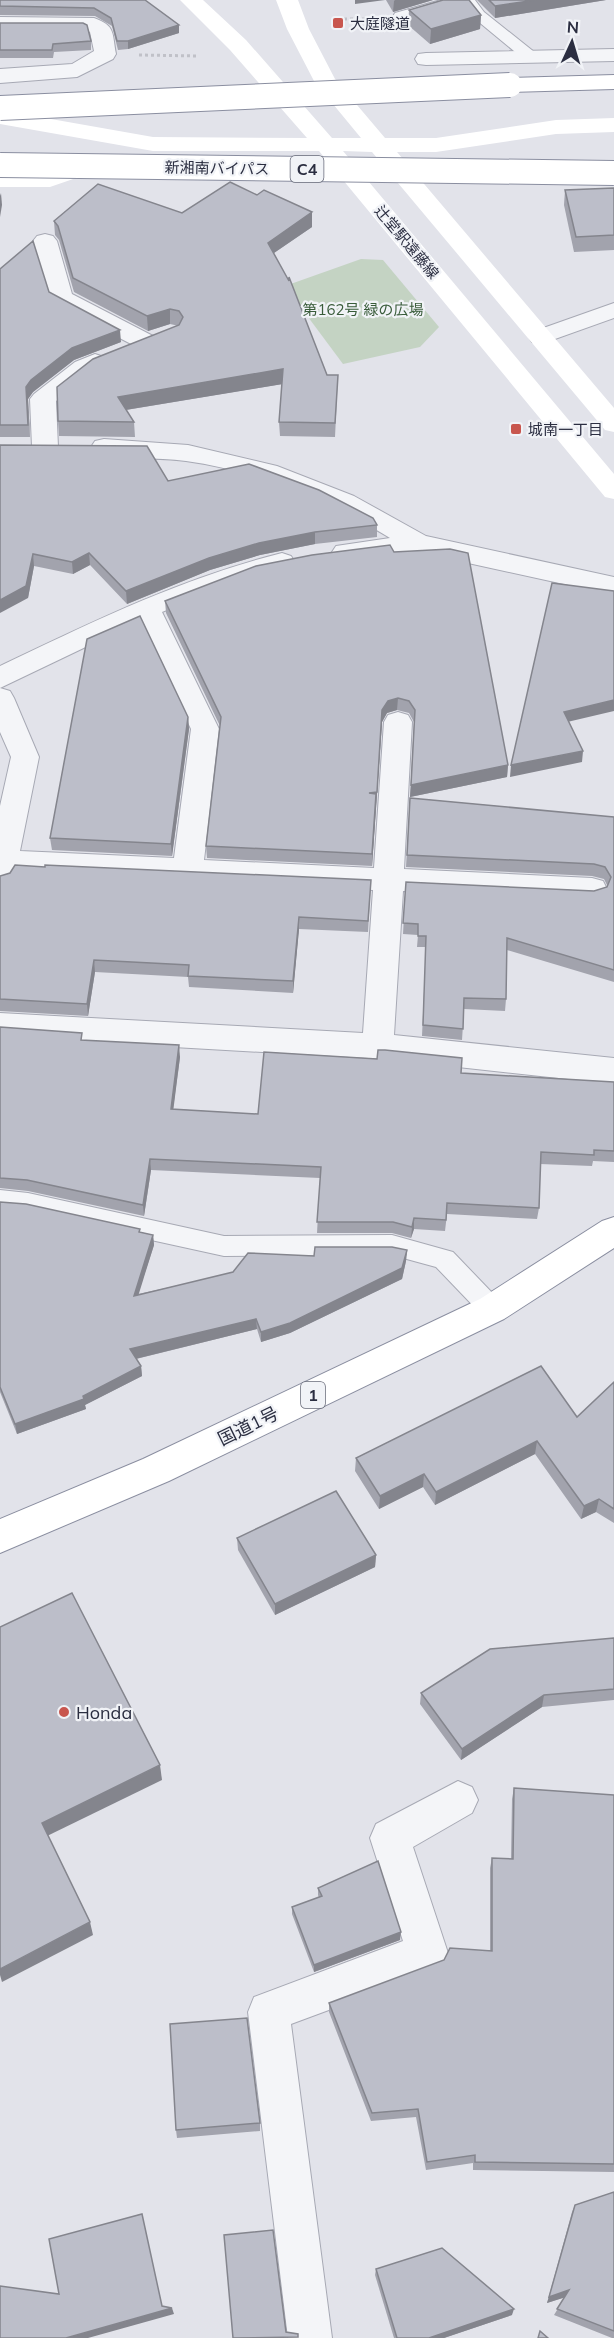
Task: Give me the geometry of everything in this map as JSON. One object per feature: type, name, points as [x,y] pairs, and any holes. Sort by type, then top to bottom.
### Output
[{"type":"main road","name":"辻堂駅遠藤線","points":[[191,0],[238,45],[325,144],[614,491]]},
{"type":"main road","points":[[287,0],[298,29],[325,81],[614,424]]},
{"type":"main road","points":[[0,108],[498,85],[614,82]]},
{"type":"main road","points":[[0,117],[153,144],[436,145],[556,127],[614,125]]},
{"type":"main road","points":[[0,180],[50,180],[153,144]]},
{"type":"main road","name":"新湘南バイパス","points":[[0,165],[614,173]]},
{"type":"main road","name":"国道1号","points":[[0,1536],[156,1470],[492,1309],[614,1231]]},
{"type":"street","points":[[403,18],[466,0]]},
{"type":"street","points":[[0,23],[86,23],[100,28],[105,54],[77,70],[0,75]]},
{"type":"street","points":[[426,59],[614,55]]},
{"type":"street","points":[[45,241],[62,298],[144,341]]},
{"type":"street","points":[[541,337],[614,310]]},
{"type":"street","points":[[170,333],[144,341],[84,367],[43,399],[52,447],[156,449],[215,456],[269,470],[330,493],[385,522],[418,543]]},
{"type":"street","points":[[0,678],[147,608],[213,581],[252,568],[313,556],[418,543],[614,586]]},
{"type":"street","points":[[147,608],[205,729],[188,869]]},
{"type":"street","points":[[0,698],[25,757],[2,868],[188,869],[591,889]]},
{"type":"street","points":[[378,1046],[398,722]]},
{"type":"street","points":[[0,1025],[378,1046],[515,1057],[614,1071]]},
{"type":"street","points":[[310,2338],[269,2012],[427,1953],[390,1838],[458,1800]]},
{"type":"lane","points":[[466,0],[479,15],[532,58]]},
{"type":"lane","points":[[0,1200],[28,1203],[224,1246],[392,1245],[444,1259],[492,1309]]},
{"type":"path","points":[[105,54],[199,56]]},
{"type":"green space","name":"第162号 緑の広場","points":[[361,259],[383,260],[439,327],[420,347],[343,364],[285,286]]},
{"type":"building","points":[[0,0],[145,0],[179,25],[128,41],[117,41],[111,18],[94,8],[0,6]]},
{"type":"building","points":[[443,0],[469,0],[481,15],[431,29],[409,10]]},
{"type":"building","points":[[489,0],[536,0],[495,6]]},
{"type":"building","points":[[0,23],[83,23],[87,25],[91,41],[53,44],[52,50],[0,50]]},
{"type":"building","points":[[230,182],[257,195],[264,190],[312,212],[268,243],[289,281],[289,277],[327,375],[338,375],[335,423],[279,422],[283,369],[118,397],[134,422],[58,421],[57,387],[93,359],[179,325],[183,317],[179,311],[170,309],[147,316],[73,278],[58,226],[54,221],[98,184],[182,213]]},
{"type":"building","points":[[614,188],[614,235],[576,237],[565,190]]},
{"type":"building","points":[[33,241],[49,292],[120,330],[72,348],[31,380],[26,387],[28,425],[0,425],[0,269]]},
{"type":"building","points":[[0,445],[147,446],[168,481],[249,464],[319,490],[373,518],[377,525],[315,532],[259,543],[209,558],[126,591],[89,553],[72,562],[33,554],[26,586],[0,600]]},
{"type":"building","points":[[390,545],[394,552],[450,549],[468,553],[508,765],[411,785],[415,710],[409,701],[398,698],[388,701],[382,710],[377,792],[369,793],[376,794],[372,854],[206,846],[221,717],[165,601],[256,566],[312,555]]},
{"type":"building","points":[[552,583],[614,591],[614,700],[564,712],[583,751],[511,765]]},
{"type":"building","points":[[140,616],[188,717],[171,844],[50,838],[87,639]]},
{"type":"building","points":[[410,798],[614,817],[614,970],[507,938],[506,999],[464,998],[463,1029],[423,1025],[426,936],[418,936],[418,924],[403,923],[406,882],[594,891],[607,887],[611,877],[605,867],[594,864],[407,855]]},
{"type":"building","points":[[15,865],[371,880],[368,921],[299,917],[293,981],[188,976],[189,965],[94,960],[87,1004],[0,999],[0,876],[10,873]]},
{"type":"building","points":[[0,1027],[82,1033],[81,1040],[179,1045],[171,1109],[258,1114],[264,1052],[377,1059],[378,1050],[385,1050],[462,1058],[461,1073],[614,1082],[614,1151],[594,1150],[594,1155],[541,1152],[539,1208],[447,1203],[446,1220],[414,1218],[412,1227],[393,1222],[317,1222],[321,1167],[150,1159],[143,1205],[27,1180],[0,1178]]},
{"type":"building","points":[[0,1202],[26,1204],[140,1229],[139,1232],[153,1235],[134,1296],[233,1272],[248,1253],[314,1256],[315,1247],[392,1247],[407,1250],[402,1268],[290,1323],[261,1332],[256,1319],[130,1349],[141,1366],[83,1396],[84,1399],[15,1424],[0,1387]]},
{"type":"building","points":[[541,1366],[577,1417],[614,1382],[614,1509],[599,1499],[584,1506],[537,1441],[436,1492],[424,1474],[380,1496],[356,1458]]},
{"type":"building","points":[[336,1491],[376,1555],[275,1604],[237,1538]]},
{"type":"building","name":"Honda","points":[[72,1593],[160,1765],[42,1823],[90,1922],[0,1969],[0,1627]]},
{"type":"building","points":[[614,1638],[614,1689],[544,1695],[462,1749],[421,1693],[490,1649]]},
{"type":"building","points":[[514,1788],[614,1795],[614,2164],[475,2162],[475,2155],[427,2162],[418,2109],[372,2113],[329,2003],[444,1960],[450,1948],[492,1951],[492,1858],[513,1859]]},
{"type":"building","points":[[378,1861],[401,1932],[314,1965],[292,1907],[322,1896],[318,1888]]},
{"type":"building","points":[[247,2018],[260,2123],[176,2130],[170,2024]]},
{"type":"building","points":[[614,2192],[614,2331],[557,2309],[569,2290],[549,2297],[575,2205]]},
{"type":"building","points":[[142,2214],[162,2306],[172,2308],[66,2338],[0,2338],[0,2286],[59,2294],[49,2239]]},
{"type":"building","points":[[273,2230],[286,2332],[298,2334],[298,2337],[233,2338],[224,2235]]},
{"type":"building","points":[[442,2248],[514,2309],[429,2338],[397,2338],[376,2269]]},
{"type":"building","points":[[540,2331],[548,2338],[538,2338]]},
{"type":"place","name":"大庭隧道","points":[[338,23]]},
{"type":"place","name":"城南一丁目","points":[[516,429]]},
{"type":"place","name":"Honda","points":[[64,1712]]}]
